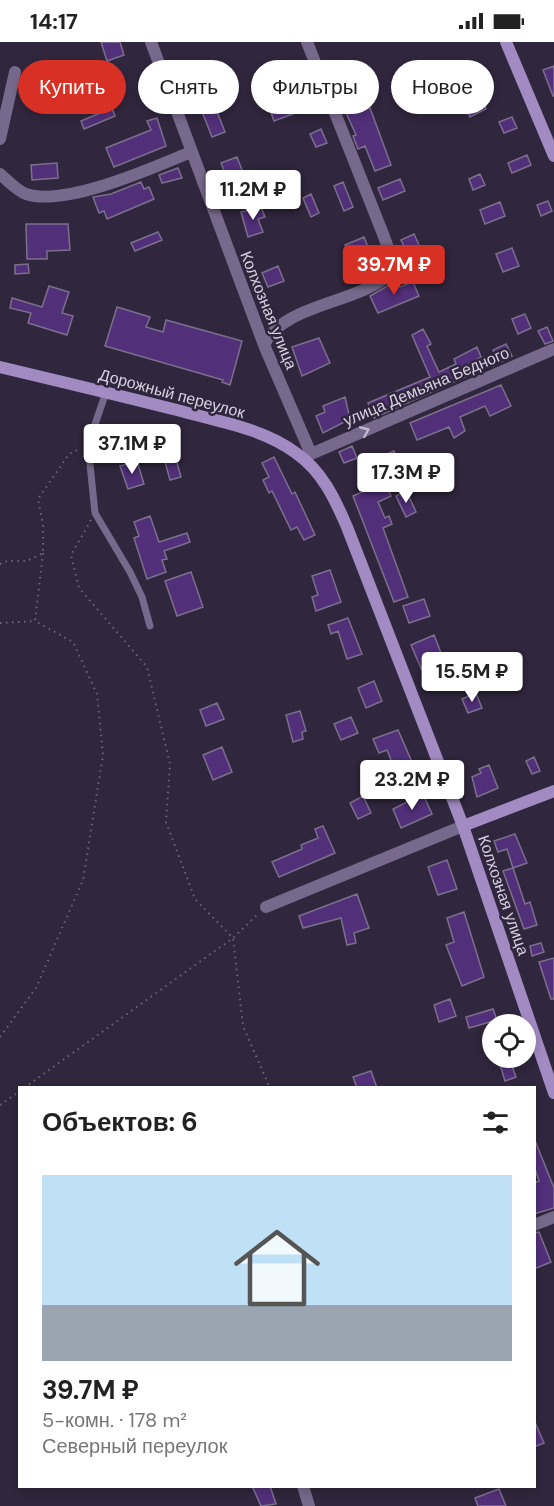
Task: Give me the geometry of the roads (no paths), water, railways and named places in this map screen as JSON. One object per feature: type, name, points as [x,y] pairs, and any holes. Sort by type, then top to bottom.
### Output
[{"type":"main road","points":[[506,42],[554,156]]},
{"type":"main road","name":"Дорожный переулок","points":[[0,367],[106,392],[258,434],[309,458],[321,478]]},
{"type":"main road","name":"Колхозная улица","points":[[321,478],[335,500],[347,527],[463,826],[554,1093]]},
{"type":"main road","points":[[463,826],[554,791]]},
{"type":"street","name":"Колхозная улица","points":[[151,42],[190,152],[309,458]]},
{"type":"street","points":[[264,345],[270,333],[287,322],[381,284],[393,271],[390,253],[383,234],[307,42]]},
{"type":"street","points":[[0,139],[15,72]]},
{"type":"street","points":[[0,174],[25,194],[55,195],[118,181],[190,152]]},
{"type":"street","name":"улица Демьяна Бедного","points":[[309,458],[554,349]]},
{"type":"street","points":[[266,907],[463,826]]},
{"type":"street","points":[[536,1224],[554,1217]]},
{"type":"street","points":[[304,1488],[309,1506]]},
{"type":"lane","points":[[106,392],[88,445],[95,513],[130,572],[142,597],[150,626]]}]
